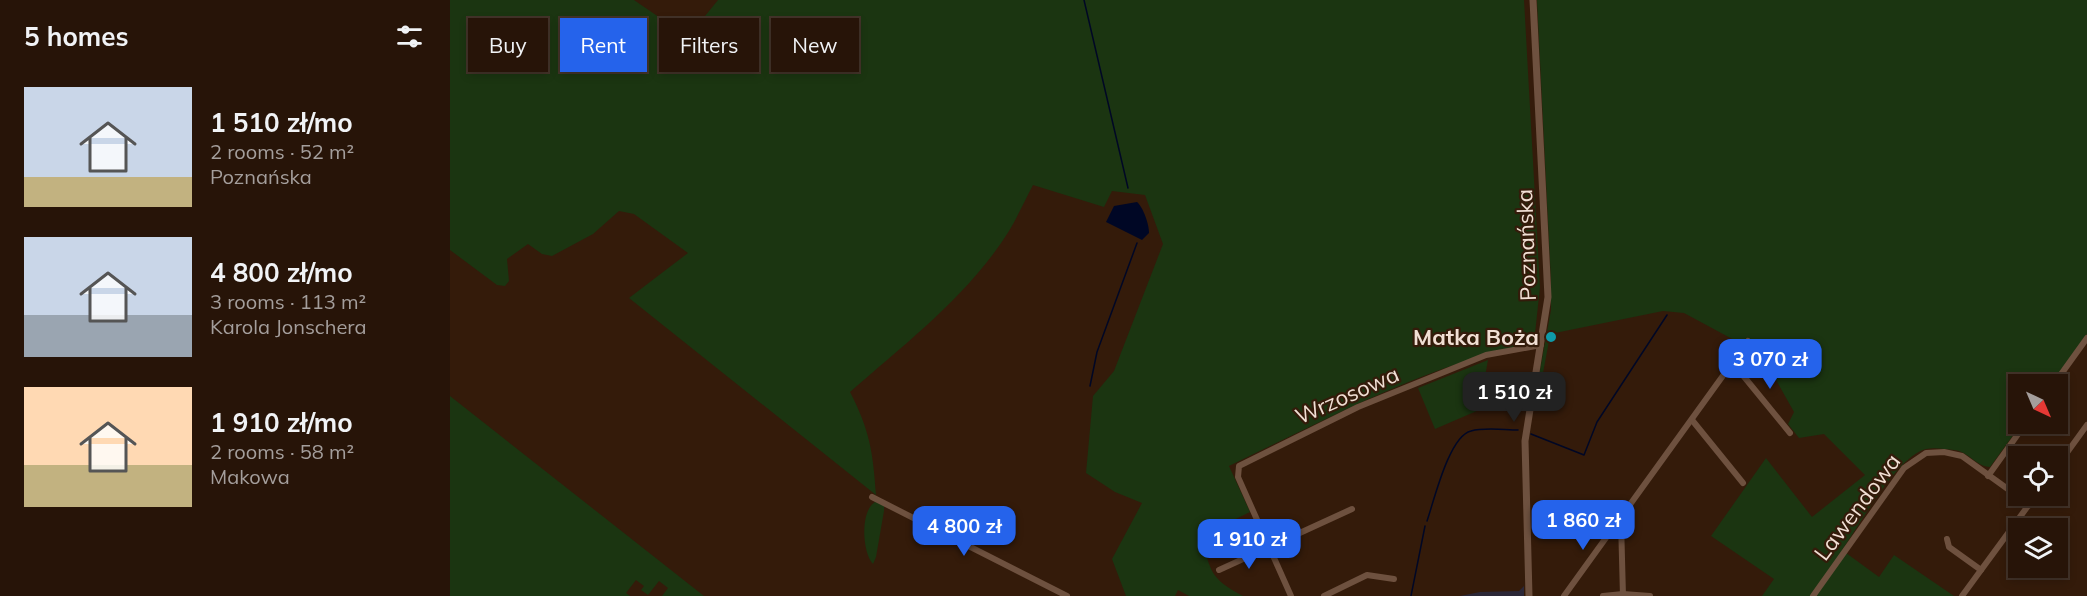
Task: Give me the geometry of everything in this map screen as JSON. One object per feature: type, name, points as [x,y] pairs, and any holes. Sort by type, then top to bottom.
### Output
[{"type":"street","name":"Poznańska","points":[[1529,596],[1525,441],[1548,287],[1533,0]]},
{"type":"street","points":[[2061,374],[2087,338]]},
{"type":"street","points":[[1564,596],[1748,341]]},
{"type":"street","name":"Wrzosowa","points":[[1269,547],[1237,474],[1239,466],[1358,407],[1486,355],[1541,345]]},
{"type":"street","points":[[1732,362],[1790,434]]},
{"type":"street","points":[[1692,420],[1743,483]]},
{"type":"street","points":[[2068,451],[2087,425]]},
{"type":"street","points":[[1988,476],[2018,434]]},
{"type":"street","name":"Lawendowa","points":[[1813,596],[1894,481],[1915,459],[1926,453],[1954,454],[2008,490]]},
{"type":"street","points":[[872,497],[1067,596]]},
{"type":"street","points":[[1962,596],[2029,506]]},
{"type":"street","points":[[1218,570],[1352,509]]},
{"type":"street","points":[[1621,520],[1623,595]]},
{"type":"street","points":[[1947,539],[1949,547],[1981,570]]},
{"type":"street","points":[[1269,547],[1291,596]]},
{"type":"street","points":[[1324,596],[1367,575],[1394,579]]},
{"type":"street","points":[[1603,596],[1650,596]]},
{"type":"shaded area","points":[[1524,586],[1524,596],[1460,596],[1480,592],[1519,591]]},
{"type":"green space","points":[[450,0],[634,0],[660,18],[659,72],[759,72],[759,18],[703,18],[718,0],[1524,0],[1540,287],[1534,343],[1494,352],[1416,379],[1340,412],[1229,466],[1250,512],[1201,536],[1210,566],[1217,578],[1243,596],[1189,596],[1178,590],[1175,596],[1126,596],[1112,559],[1142,503],[1115,492],[1086,473],[1093,396],[1114,371],[1163,244],[1145,195],[1112,191],[1104,207],[1033,185],[1009,231],[975,276],[936,317],[850,392],[862,418],[869,442],[876,495],[629,298],[688,253],[634,214],[619,211],[593,234],[552,256],[542,254],[528,244],[507,259],[509,281],[505,286],[497,285],[450,250]]},
{"type":"green space","points":[[1537,0],[2087,0],[2087,334],[2058,374],[2008,374],[2008,434],[2014,434],[1990,467],[1954,450],[1929,448],[1915,454],[1891,478],[1842,550],[1879,577],[1894,555],[1954,596],[1762,596],[1774,579],[1711,536],[1766,458],[1812,517],[1865,475],[1824,434],[1799,438],[1788,424],[1794,412],[1762,355],[1684,313],[1663,311],[1555,333],[1549,341],[1539,394],[1536,392],[1551,310]]},
{"type":"green space","points":[[1488,360],[1479,410],[1435,429],[1418,388]]},
{"type":"green space","points":[[450,396],[704,596],[662,596],[668,588],[659,581],[648,595],[641,590],[644,586],[636,580],[626,593],[630,596],[450,596]]},
{"type":"green space","points":[[875,502],[884,504],[884,511],[873,564],[867,551],[864,532],[867,514]]},
{"type":"water","points":[[1137,202],[1149,229],[1149,233],[1142,240],[1106,222],[1114,206]]},
{"type":"waterway","points":[[1084,0],[1128,188]]},
{"type":"waterway","points":[[1090,386],[1097,352],[1137,243]]},
{"type":"waterway","points":[[1531,434],[1584,455],[1597,422],[1667,315]]},
{"type":"waterway","points":[[1427,521],[1443,470],[1463,435],[1482,429],[1518,430]]},
{"type":"waterway","points":[[1411,596],[1425,526]]},
{"type":"place","name":"Matka Boża","points":[[1551,337]]}]
